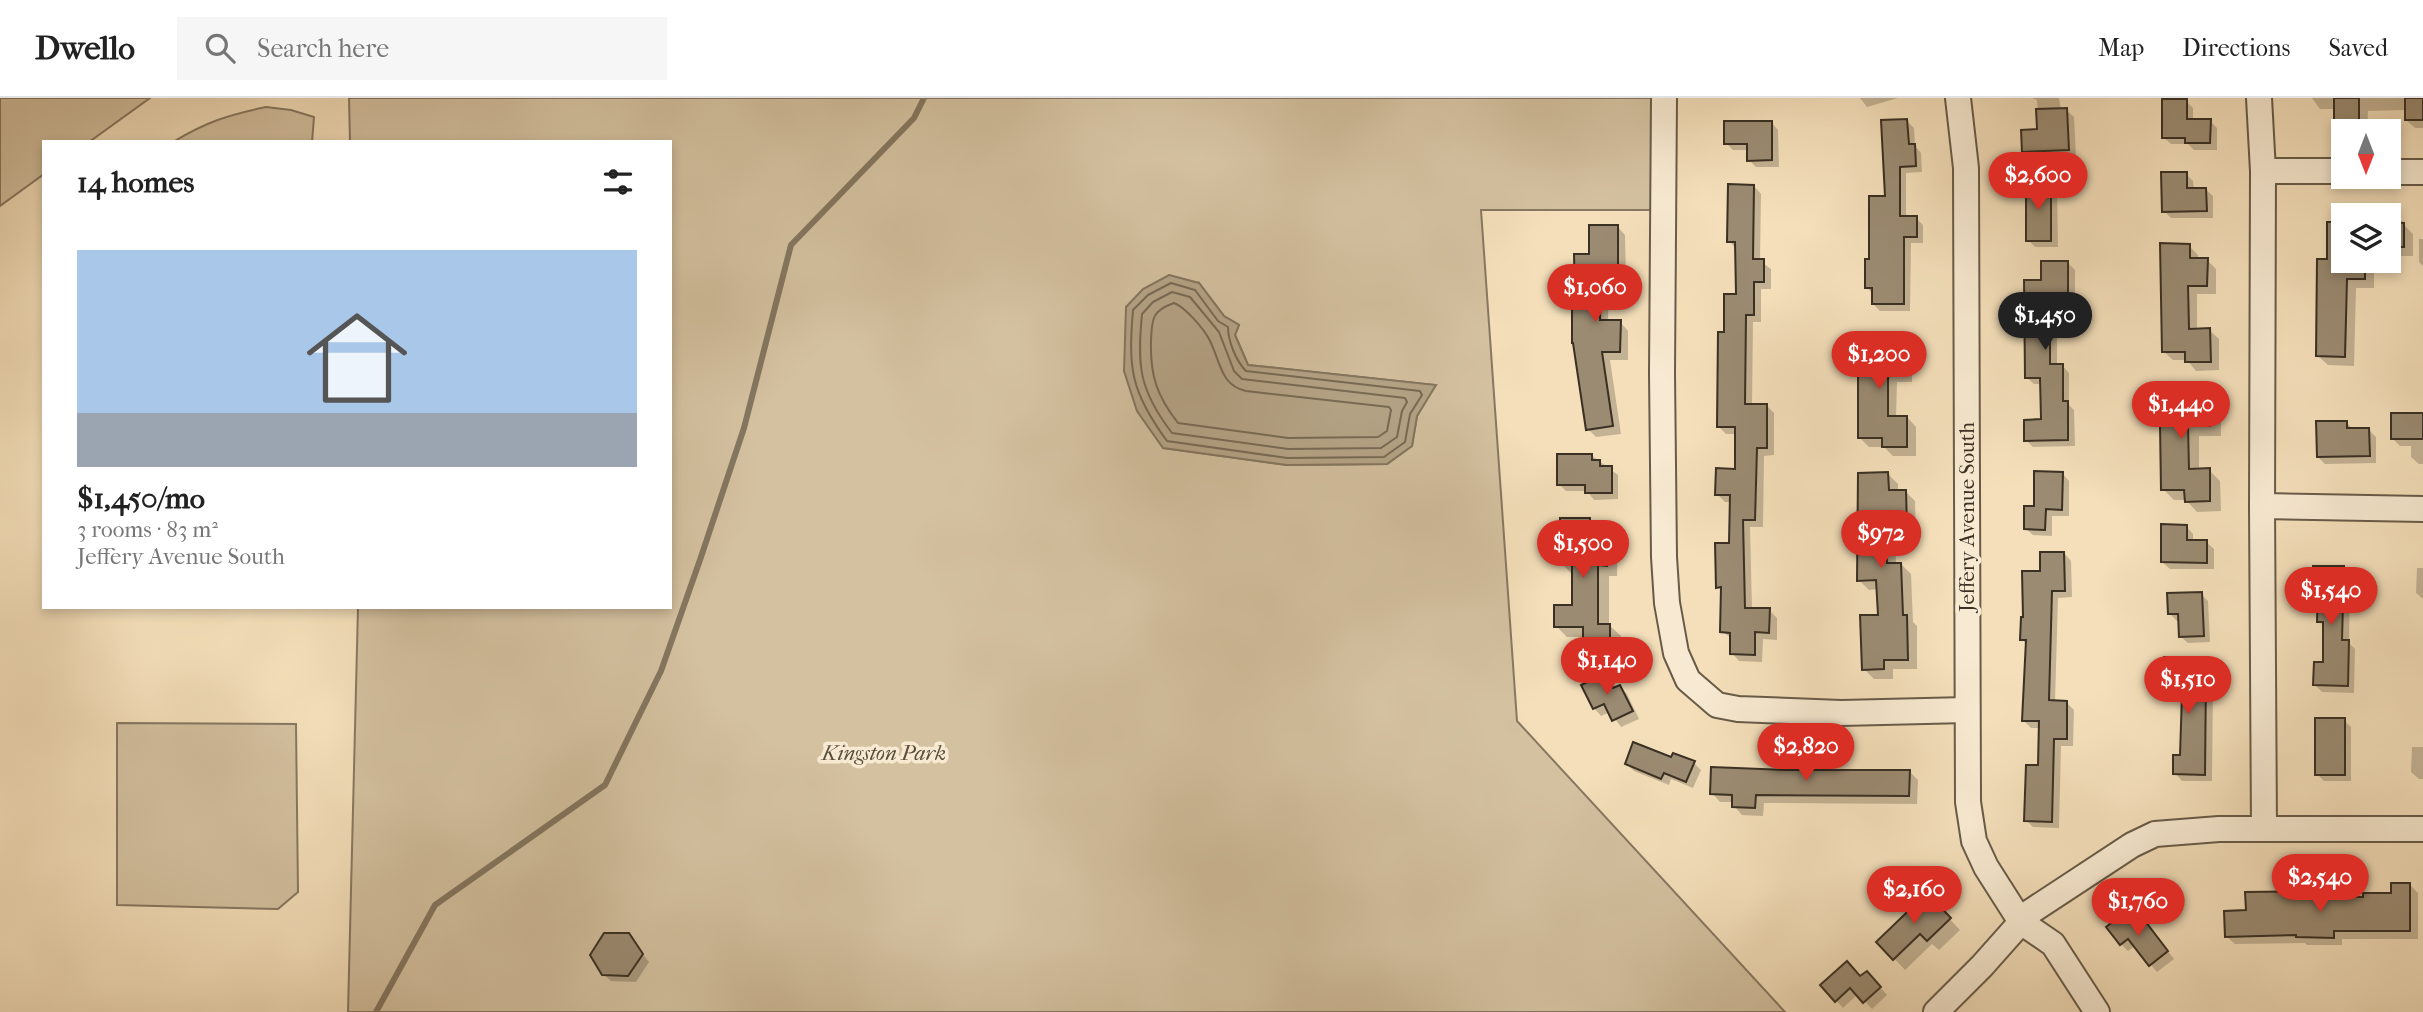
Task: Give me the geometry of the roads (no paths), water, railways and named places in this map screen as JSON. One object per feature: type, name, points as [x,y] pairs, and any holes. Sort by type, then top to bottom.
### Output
[{"type":"street","points":[[1664,98],[1664,556],[1667,603],[1676,653],[1688,680],[1717,705],[1738,709],[1841,713],[1967,710]]},
{"type":"street","name":"Jeffery Avenue South","points":[[1958,98],[1966,168],[1968,802],[1974,841],[1986,867],[2021,922]]},
{"type":"street","points":[[2259,98],[2263,171],[2264,829]]},
{"type":"street","points":[[2263,171],[2331,171]]},
{"type":"street","points":[[2401,172],[2423,172]]},
{"type":"street","points":[[2262,506],[2423,509]]},
{"type":"street","points":[[1936,1012],[2030,912],[2132,845],[2155,834],[2219,829],[2423,828]]},
{"type":"street","points":[[2021,922],[2053,944],[2097,1012]]},
{"type":"water","points":[[1169,275],[1199,283],[1224,316],[1239,325],[1235,335],[1248,365],[1436,385],[1417,416],[1412,446],[1387,464],[1287,465],[1163,448],[1137,411],[1124,371],[1126,307],[1143,289]]},
{"type":"waterway","points":[[376,1012],[435,905],[605,785],[661,671],[701,557],[744,428],[791,245],[914,118],[924,98]]},
{"type":"park label","name":"Kingston Park","points":[[884,753]]}]
